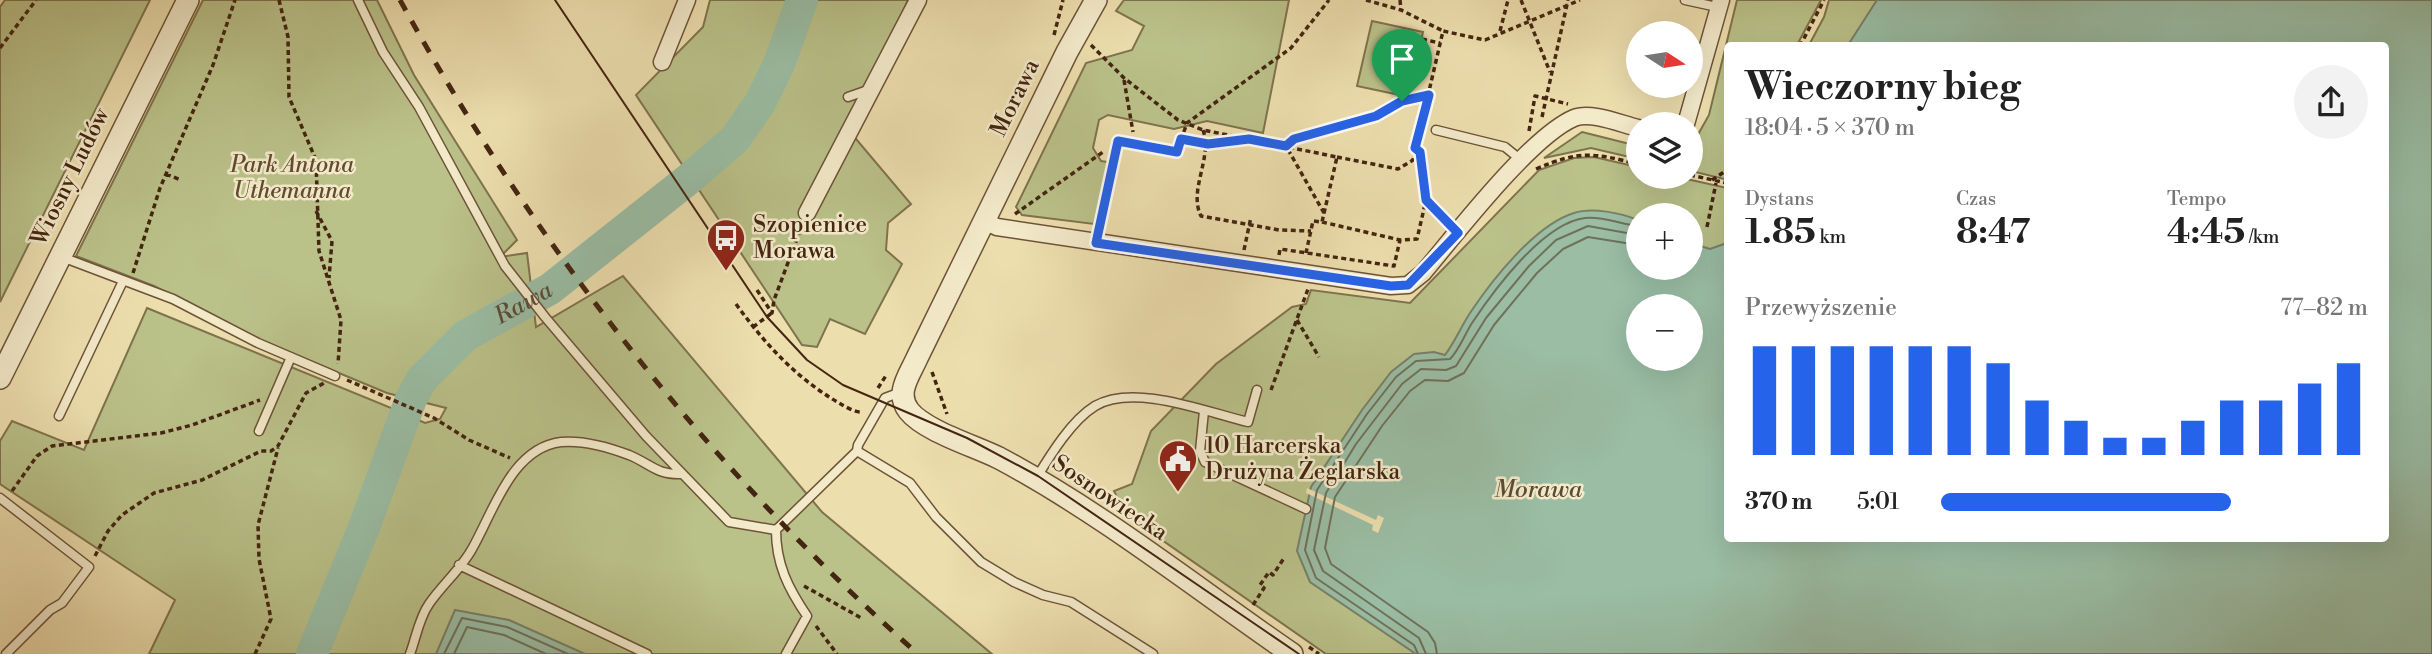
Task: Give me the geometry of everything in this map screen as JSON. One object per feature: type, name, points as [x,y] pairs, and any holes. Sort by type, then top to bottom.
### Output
[{"type":"street","name":"Wiosny Ludów","points":[[0,378],[188,0]]},
{"type":"street","points":[[662,62],[687,0]]},
{"type":"street","points":[[807,213],[918,0]]},
{"type":"street","name":"Morawa","points":[[901,392],[1067,52],[1096,0]]},
{"type":"street","points":[[1689,112],[1719,4]]},
{"type":"street","points":[[984,221],[997,227],[1305,280],[1408,285],[1458,233],[1521,159],[1576,117],[1626,125]]},
{"type":"street","name":"Sosnowiecka","points":[[901,392],[907,409],[920,422],[1035,479],[1292,654]]},
{"type":"lane","points":[[358,0],[383,52],[419,107],[514,277],[545,317],[646,436],[729,522],[776,530]]},
{"type":"lane","points":[[1685,0],[1719,4]]},
{"type":"lane","points":[[848,97],[874,88]]},
{"type":"lane","points":[[1436,130],[1505,146],[1521,159]]},
{"type":"lane","points":[[1096,243],[1118,141],[1177,152]]},
{"type":"lane","points":[[61,256],[173,299],[335,376]]},
{"type":"lane","points":[[59,416],[126,282]]},
{"type":"lane","points":[[259,431],[291,357]]},
{"type":"lane","points":[[1035,479],[1070,431],[1094,407],[1107,401],[1120,396],[1150,399],[1248,422],[1257,390]]},
{"type":"lane","points":[[786,654],[807,616],[785,580],[776,556],[776,530],[857,451],[885,398],[901,392]]},
{"type":"lane","points":[[1204,411],[1200,451],[1205,462],[1306,509]]},
{"type":"lane","points":[[410,654],[426,607],[471,552],[500,492],[520,465],[559,442],[593,444],[631,456],[663,475],[682,474]]},
{"type":"lane","points":[[857,451],[910,483],[936,517],[981,562],[1043,595],[1071,603],[1153,654]]},
{"type":"lane","points":[[2,500],[89,567],[62,603],[50,611],[6,654]]},
{"type":"lane","points":[[459,565],[647,654]]},
{"type":"path","points":[[0,48],[36,0]]},
{"type":"path","points":[[126,282],[235,0]]},
{"type":"path","points":[[255,654],[271,620],[259,559],[258,525],[278,446],[306,393],[335,376],[341,344],[341,320],[319,251],[316,160],[289,97],[288,37],[279,0]]},
{"type":"path","points":[[1177,152],[1187,123],[1292,48],[1329,0]]},
{"type":"path","points":[[1366,0],[1401,10],[1443,31],[1485,40],[1528,19],[1580,0]]},
{"type":"path","points":[[1400,0],[1401,10]]},
{"type":"path","points":[[1500,31],[1508,0]]},
{"type":"path","points":[[1521,0],[1551,74]]},
{"type":"path","points":[[1802,42],[1824,0]]},
{"type":"path","points":[[1541,122],[1567,3]]},
{"type":"path","points":[[1088,41],[1124,78],[1178,120],[1203,130],[1398,169],[1413,160],[1443,31]]},
{"type":"path","points":[[1422,39],[1440,43]]},
{"type":"path","points":[[1124,78],[1135,144]]},
{"type":"path","points":[[1286,146],[1294,139],[1376,116],[1402,101],[1429,95]]},
{"type":"path","points":[[1539,134],[1528,137],[1535,96],[1546,99]]},
{"type":"path","points":[[1203,130],[1208,144],[1196,206],[1201,216],[1249,225],[1311,231]]},
{"type":"path","points":[[1181,139],[1208,144],[1249,139]]},
{"type":"path","points":[[1286,146],[1324,214]]},
{"type":"path","points":[[1269,393],[1297,320],[1313,221],[1401,240],[1417,239],[1426,200],[1420,152],[1415,148]]},
{"type":"path","points":[[1010,217],[1102,152],[1115,154]]},
{"type":"path","points":[[1322,222],[1337,157]]},
{"type":"path","points":[[1707,227],[1714,181],[1724,173]]},
{"type":"path","points":[[166,174],[181,180]]},
{"type":"path","points":[[1703,178],[1724,183]]},
{"type":"path","points":[[1426,200],[1458,233]]},
{"type":"path","points":[[316,211],[332,241],[329,278]]},
{"type":"path","points":[[753,327],[772,313],[774,300],[807,213]]},
{"type":"path","points":[[1244,252],[1251,218]]},
{"type":"path","points":[[757,290],[772,313]]},
{"type":"path","points":[[736,304],[776,355],[824,394],[861,414],[866,406]]},
{"type":"path","points":[[1297,320],[1319,357]]},
{"type":"path","points":[[925,372],[929,364],[948,418],[942,416]]},
{"type":"path","points":[[877,389],[890,370]]},
{"type":"path","points":[[335,376],[434,418],[469,440],[520,465]]},
{"type":"path","points":[[2,500],[37,456],[52,446],[160,433],[192,425],[229,409],[275,395]]},
{"type":"path","points":[[89,567],[108,531],[122,515],[154,494],[202,480],[249,455],[271,451],[278,446]]},
{"type":"path","points":[[1252,606],[1264,588],[1260,585],[1269,572],[1273,575],[1284,558]]},
{"type":"path","points":[[785,580],[802,585],[863,619]]},
{"type":"path","points":[[807,616],[837,654]]},
{"type":"green space","points":[[5,0],[150,0],[0,302],[0,7]]},
{"type":"green space","name":"Park Antona Uthemanna","points":[[203,0],[377,0],[414,75],[517,240],[500,257],[527,253],[536,327],[623,276],[822,512],[992,654],[319,654],[414,418],[425,423],[440,419],[446,408],[387,393],[262,341],[154,286],[76,256]]},
{"type":"green space","points":[[710,0],[908,0],[851,133],[911,204],[888,223],[886,250],[902,264],[865,334],[830,319],[817,347],[802,345],[636,95],[703,27]]},
{"type":"green space","points":[[1124,0],[1289,0],[1263,133],[1207,121],[1174,129],[1108,115],[1099,120],[1093,148],[1101,161],[1108,162],[1094,224],[1022,215],[1016,207],[1086,63],[1132,50],[1144,26],[1116,11]]},
{"type":"green space","points":[[1737,0],[1821,0],[1799,42],[1727,42]]},
{"type":"green space","name":"Morawa","points":[[1829,0],[2432,0],[2432,654],[1326,654],[1126,515],[1114,491],[1132,484],[1151,431],[1216,364],[1292,307],[1306,304],[1311,290],[1410,303],[1539,170],[1574,158],[1594,157],[1626,164],[1626,189],[1703,189],[1703,183],[1724,187],[1724,542],[2389,542],[2389,42],[1811,42],[1824,17]]},
{"type":"green space","points":[[1372,21],[1423,32],[1409,97],[1357,86]]},
{"type":"green space","points":[[1724,53],[1724,179],[1703,174],[1703,126],[1709,115]]},
{"type":"green space","points":[[1582,132],[1626,143],[1626,156],[1591,148],[1544,158]]},
{"type":"green space","points":[[147,308],[401,412],[305,654],[149,654],[175,600],[0,484],[0,441],[12,421],[84,450]]},
{"type":"water","name":"Morawa","points":[[1877,0],[2432,0],[2432,654],[1416,654],[1310,582],[1297,551],[1311,487],[1362,410],[1391,372],[1414,354],[1434,352],[1445,355],[1470,313],[1502,270],[1544,229],[1559,219],[1581,211],[1626,216],[1626,280],[1703,280],[1703,247],[1710,249],[1724,244],[1724,542],[2389,542],[2389,42],[1850,42]]},
{"type":"water","points":[[455,610],[509,620],[585,654],[436,654]]},
{"type":"pier","points":[[1307,488],[1376,520],[1378,515],[1384,518],[1378,533],[1372,530],[1373,525],[1306,493]]},
{"type":"waterway","name":"Rawa","points":[[312,654],[365,525],[411,399],[422,379],[465,336],[550,289],[735,139],[760,103],[779,64],[802,0]]},
{"type":"tram line","points":[[555,0],[767,317],[807,360],[843,385],[967,438],[1038,476],[1299,654]]},
{"type":"railway","points":[[400,0],[452,91],[508,180],[631,350],[697,430],[767,508],[841,583],[918,654]]},
{"type":"place","name":"Szopienice Morawa","points":[[726,272]]},
{"type":"place","name":"10 Harcerska Drużyna Żeglarska","points":[[1178,493]]},
{"type":"route","points":[[1429,95],[1415,148],[1420,152],[1426,200],[1458,233],[1423,273],[1408,285],[1391,286],[1096,243],[1118,141],[1177,152],[1181,139],[1208,144],[1249,139],[1286,146],[1294,139],[1376,116],[1402,101],[1429,95]]}]
